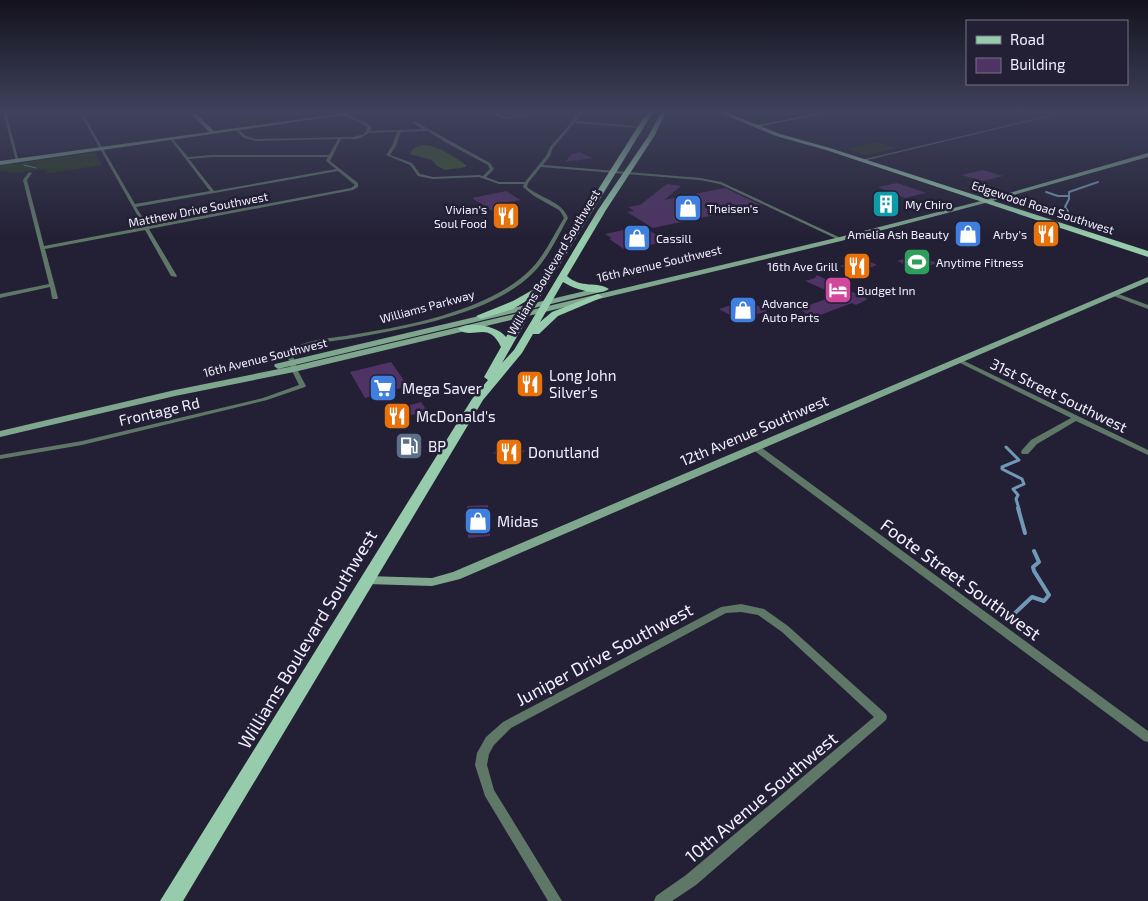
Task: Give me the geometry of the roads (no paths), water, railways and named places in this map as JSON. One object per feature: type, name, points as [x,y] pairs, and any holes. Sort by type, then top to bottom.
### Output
[{"type":"main road","points":[[0,163],[66,154]]},
{"type":"main road","name":"Williams Boulevard Southwest","points":[[171,901],[478,399],[524,314],[624,154]]},
{"type":"main road","name":"Williams Boulevard Southwest","points":[[478,399],[518,351],[638,154]]},
{"type":"main road","name":"Edgewood Road Southwest","points":[[844,154],[1148,254]]},
{"type":"main road","name":"16th Avenue Southwest","points":[[601,293],[832,235],[983,200],[1135,154]]},
{"type":"main road","name":"16th Avenue Southwest","points":[[293,365],[464,329],[524,314],[544,306],[841,239],[1148,155]]},
{"type":"main road","points":[[562,276],[568,283],[574,286],[601,293]]},
{"type":"main road","name":"12th Avenue Southwest","points":[[367,580],[432,582],[456,576],[1148,279]]},
{"type":"main road","points":[[480,316],[519,303],[545,280]]},
{"type":"main road","points":[[518,351],[545,321],[555,314],[601,293]]},
{"type":"main road","name":"16th Avenue Southwest","points":[[0,434],[293,365],[480,316],[530,306],[544,306]]},
{"type":"main road","points":[[464,329],[478,328],[496,332],[503,338],[505,346]]},
{"type":"street","points":[[16,154],[18,161]]},
{"type":"street","points":[[104,154],[174,276]]},
{"type":"street","points":[[184,154],[213,192]]},
{"type":"street","points":[[389,154],[410,164],[419,175],[433,178],[484,177],[499,183],[526,183],[549,154]]},
{"type":"street","points":[[470,154],[489,164],[492,169],[484,177]]},
{"type":"street","points":[[863,160],[888,154]]},
{"type":"street","points":[[187,158],[212,156],[331,156],[328,161],[339,170]]},
{"type":"street","points":[[540,166],[720,182],[841,239]]},
{"type":"street","points":[[134,206],[339,170]]},
{"type":"street","name":"Matthew Drive Southwest","points":[[42,248],[345,192],[357,186],[339,170]]},
{"type":"street","points":[[30,173],[25,180],[55,298]]},
{"type":"street","name":"Williams Parkway","points":[[293,365],[290,354],[298,346],[450,314],[486,301],[515,285],[532,270],[566,218],[564,211],[528,191],[525,187],[526,183]]},
{"type":"street","points":[[0,296],[52,285]]},
{"type":"street","points":[[1113,294],[1148,307]]},
{"type":"street","name":"31st Street Southwest","points":[[958,360],[1148,454]]},
{"type":"street","name":"Frontage Rd","points":[[0,457],[82,443],[265,399],[303,386],[293,365]]},
{"type":"street","points":[[1025,452],[1034,442],[1076,418]]},
{"type":"street","name":"Foote Street Southwest","points":[[755,447],[1148,737]]},
{"type":"street","name":"Juniper Drive Southwest","points":[[555,901],[489,792],[480,765],[490,741],[507,725],[724,610],[741,608],[761,612],[785,629],[882,717]]},
{"type":"street","name":"10th Avenue Southwest","points":[[661,901],[699,874],[882,717]]},
{"type":"waterway","points":[[24,165],[36,168]]},
{"type":"waterway","points":[[1069,196],[1069,192],[1098,182]]},
{"type":"waterway","points":[[1046,192],[1058,196],[1069,196]]},
{"type":"waterway","points":[[1067,217],[1068,211],[1065,207],[1069,196]]},
{"type":"waterway","points":[[1006,447],[1019,460],[1002,467],[1002,469],[1022,479],[1024,484],[1013,489],[1018,495],[1016,499],[1019,509]]},
{"type":"waterway","points":[[1018,508],[1025,533]]},
{"type":"waterway","points":[[1026,633],[1013,621],[1014,614],[1032,597],[1044,601],[1049,595],[1034,571],[1033,567],[1039,562],[1034,551]]},
{"type":"place","name":"My Chiro","points":[[886,204]]},
{"type":"place","name":"Theisen's","points":[[688,208]]},
{"type":"place","name":"Vivian's Soul Food","points":[[506,216]]},
{"type":"place","name":"Amelia Ash Beauty","points":[[968,234]]},
{"type":"place","name":"Arby's","points":[[1046,234]]},
{"type":"place","name":"Cassill","points":[[637,238]]},
{"type":"place","name":"Anytime Fitness","points":[[917,262]]},
{"type":"place","name":"16th Ave Grill","points":[[857,266]]},
{"type":"place","name":"Budget Inn","points":[[838,290]]},
{"type":"place","name":"Advance Auto Parts","points":[[743,310]]},
{"type":"place","name":"Long John Silver's","points":[[530,384]]},
{"type":"place","name":"Mega Saver","points":[[383,388]]},
{"type":"place","name":"McDonald's","points":[[397,416]]},
{"type":"place","name":"BP","points":[[409,446]]},
{"type":"place","name":"Donutland","points":[[509,452]]},
{"type":"place","name":"Midas","points":[[478,521]]}]
